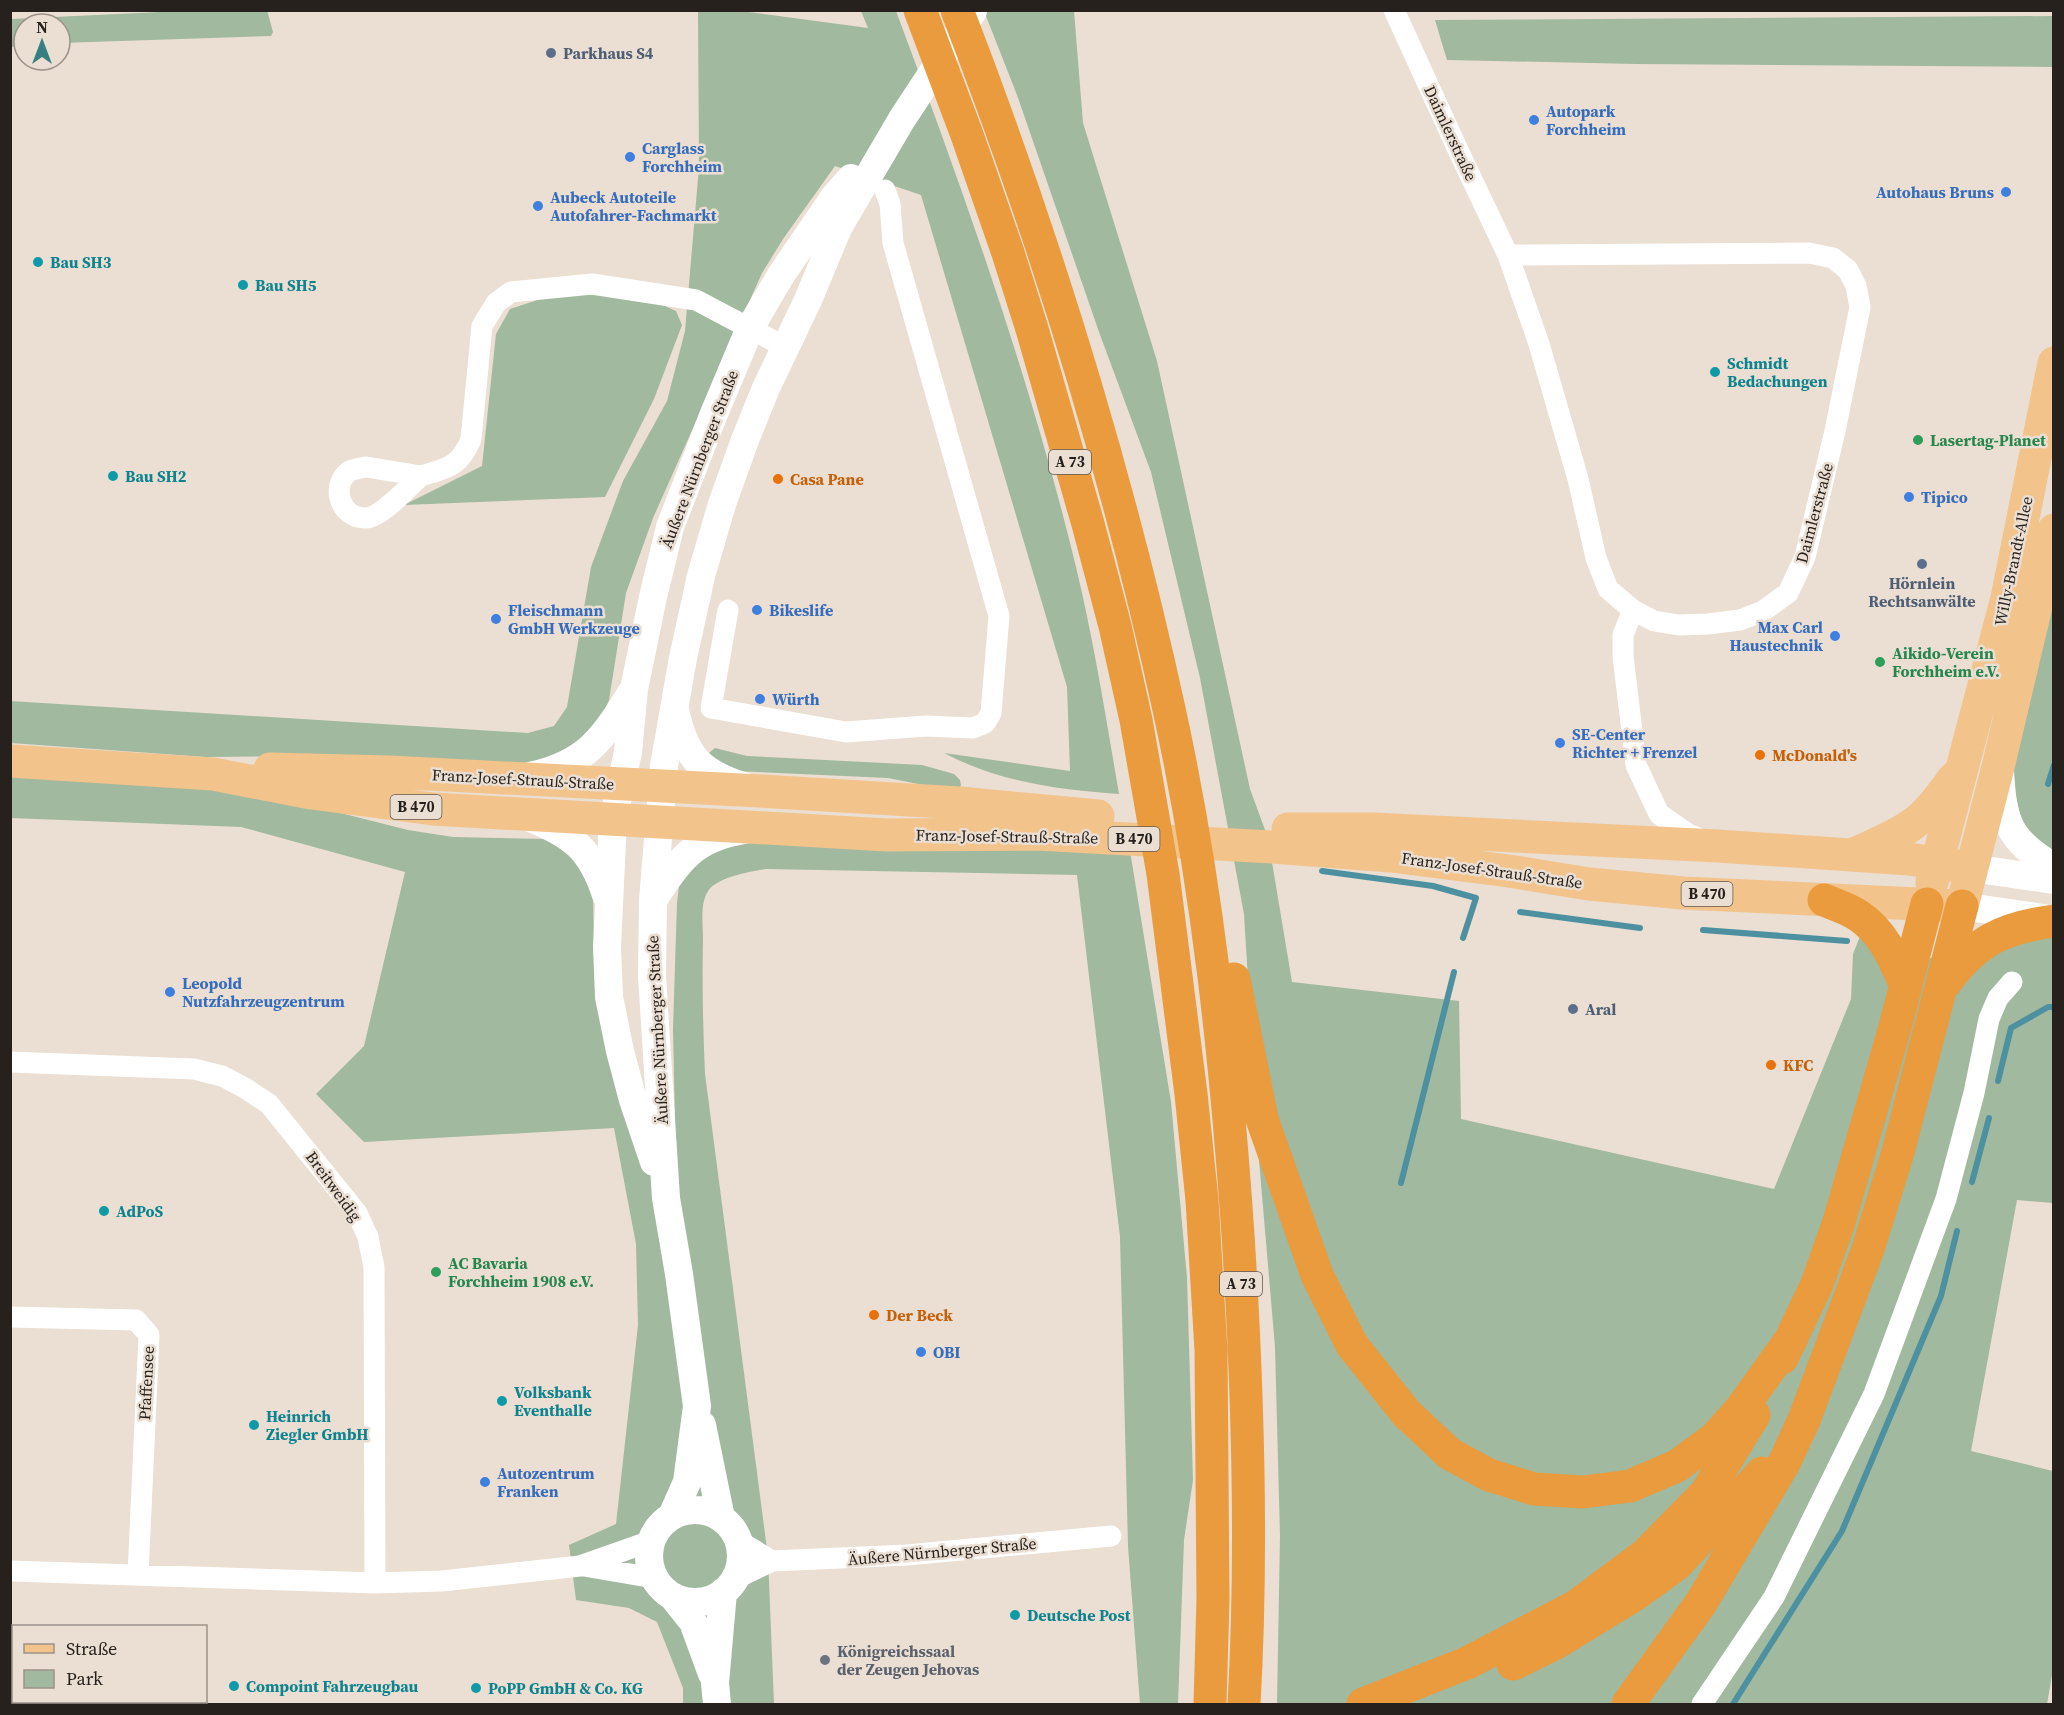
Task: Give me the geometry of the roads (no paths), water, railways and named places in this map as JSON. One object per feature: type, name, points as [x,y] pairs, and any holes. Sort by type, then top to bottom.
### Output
[{"type":"highway","name":"A 73","points":[[920,10],[967,135],[1032,329],[1088,524],[1136,720],[1150,796],[1163,874],[1202,1200],[1211,1350],[1213,1587],[1210,1702]]},
{"type":"highway","name":"A 73","points":[[957,10],[996,110],[1047,260],[1099,432],[1170,711],[1200,875],[1218,1013],[1233,1161],[1246,1362],[1249,1594],[1244,1699]]},
{"type":"highway","points":[[1200,875],[1219,896],[1262,1119],[1317,1275],[1352,1345],[1407,1414],[1450,1454],[1489,1475],[1534,1489],[1584,1492],[1630,1486],[1677,1466],[1715,1438],[1741,1409],[1792,1338]]},
{"type":"highway","points":[[1824,900],[1858,915],[1876,929],[1887,945],[1906,986]]},
{"type":"highway","points":[[1363,1704],[1467,1663],[1575,1607],[1645,1555],[1706,1493],[1748,1428],[1817,1284],[1839,1222],[1927,904]]},
{"type":"highway","points":[[1628,1704],[1701,1604],[1784,1463],[1804,1420],[1868,1249],[1898,1152],[1962,906]]},
{"type":"highway","points":[[1940,990],[1956,968],[1988,940],[2014,929],[2054,920]]},
{"type":"highway","points":[[1377,1704],[1485,1677],[1556,1643],[1636,1594],[1676,1565],[1763,1472],[1821,1373]]},
{"type":"main road","name":"Äußere Nürnberger Straße","points":[[672,1516],[687,1482],[697,1406],[666,1198],[652,976],[652,900],[658,822],[674,705],[701,576],[723,504],[745,440],[785,347],[808,300],[838,228],[902,119],[973,10]]},
{"type":"main road","name":"Äußere Nürnberger Straße","points":[[666,1198],[633,1100],[620,1051],[612,1007],[607,947],[613,820],[628,752],[634,688],[652,597],[670,527],[712,416],[750,328],[781,275],[835,196],[902,119]]},
{"type":"main road","name":"Willy-Brandt-Allee","points":[[1927,904],[2007,598],[2054,363]]},
{"type":"main road","name":"Willy-Brandt-Allee","points":[[1962,906],[1999,763],[2054,530]]},
{"type":"main road","points":[[521,778],[546,773],[564,766],[587,752],[597,744],[614,722],[634,688]]},
{"type":"main road","points":[[674,705],[680,734],[694,758],[702,766],[723,780],[760,791]]},
{"type":"main road","name":"Franz-Josef-Strauß-Straße","points":[[10,761],[213,774],[311,793],[433,808],[887,835],[1037,834],[1391,856],[1589,884],[1683,893],[1962,906],[2054,920]]},
{"type":"main road","points":[[1999,763],[2002,801],[2011,831],[2018,841],[2054,867]]},
{"type":"main road","points":[[1852,855],[1914,824],[1941,796],[1962,766]]},
{"type":"main road","name":"Franz-Josef-Strauß-Straße","points":[[213,774],[275,768],[521,778],[960,803],[1124,819],[1272,828],[1373,829],[1718,846],[1937,862],[2054,880]]},
{"type":"main road","points":[[521,814],[552,827],[573,840],[598,871],[608,903]]},
{"type":"main road","points":[[652,900],[672,870],[690,850],[715,837],[759,828]]},
{"type":"main road","points":[[1509,871],[1518,853],[1533,845],[1556,839]]},
{"type":"main road","points":[[697,1406],[721,1518]]},
{"type":"main road","points":[[697,1510],[721,1518],[739,1541],[741,1560],[729,1585],[716,1694],[693,1622],[664,1587],[649,1560],[651,1541],[659,1527],[672,1516],[684,1511],[697,1510]]},
{"type":"main road","points":[[664,1587],[686,1601],[699,1602],[712,1599],[729,1585]]},
{"type":"street","name":"Daimlerstraße","points":[[1394,10],[1508,255],[1539,344],[1578,479],[1596,558],[1608,590],[1633,610],[1654,621],[1679,625],[1740,620],[1763,611],[1788,593],[1805,556],[1831,450],[1860,307],[1856,286],[1848,270],[1833,258],[1809,253],[1508,255]]},
{"type":"street","points":[[728,610],[711,708],[846,732],[926,726],[973,728],[985,723],[991,713],[999,616],[893,243],[890,204],[885,190]]},
{"type":"street","points":[[421,476],[447,468],[465,455],[471,439],[482,326],[496,303],[511,292],[592,284],[696,300],[785,347]]},
{"type":"street","points":[[1633,610],[1623,635],[1623,656],[1636,765],[1659,814],[1688,834],[1718,846]]},
{"type":"street","points":[[1702,1704],[1774,1597],[1874,1394],[1946,1199],[1974,1093],[1989,1019],[1998,998],[2012,982]]},
{"type":"street","name":"Breitweidig","points":[[10,1062],[194,1069],[222,1076],[268,1104],[357,1213],[368,1237],[374,1267],[375,1583]]},
{"type":"street","name":"Pfaffensee","points":[[10,1317],[136,1320],[148,1335],[138,1575]]},
{"type":"street","name":"Äußere Nürnberger Straße","points":[[729,1585],[772,1560],[908,1555],[1111,1536]]},
{"type":"street","points":[[10,1571],[375,1583],[442,1581],[580,1566],[651,1541]]},
{"type":"street","points":[[739,1541],[772,1560]]},
{"type":"street","points":[[580,1566],[664,1587]]},
{"type":"waterway","points":[[2048,784],[2054,765]]},
{"type":"waterway","points":[[1322,871],[1433,886],[1476,898],[1463,938]]},
{"type":"waterway","points":[[1520,912],[1640,928]]},
{"type":"waterway","points":[[1703,930],[1847,941]]},
{"type":"waterway","points":[[1401,1183],[1454,972]]},
{"type":"waterway","points":[[1998,1081],[2011,1028],[2048,1007],[2054,1007]]},
{"type":"waterway","points":[[1972,1182],[1989,1118]]},
{"type":"waterway","points":[[1733,1704],[1842,1531],[1941,1296],[1957,1231]]},
{"type":"place","name":"Parkhaus S4","points":[[551,53]]},
{"type":"place","name":"Autopark Forchheim","points":[[1534,120]]},
{"type":"place","name":"Carglass Forchheim","points":[[630,157]]},
{"type":"place","name":"Autohaus Bruns","points":[[2006,192]]},
{"type":"place","name":"Aubeck Autoteile Autofahrer-Fachmarkt","points":[[538,206]]},
{"type":"place","name":"Bau SH3","points":[[38,262]]},
{"type":"place","name":"Bau SH5","points":[[243,285]]},
{"type":"place","name":"Schmidt Bedachungen","points":[[1715,372]]},
{"type":"place","name":"Lasertag-Planet","points":[[1918,440]]},
{"type":"place","name":"Bau SH2","points":[[113,476]]},
{"type":"place","name":"Casa Pane","points":[[778,479]]},
{"type":"place","name":"Tipico","points":[[1909,497]]},
{"type":"place","name":"Hörnlein Rechtsanwälte","points":[[1922,564]]},
{"type":"place","name":"Bikeslife","points":[[757,610]]},
{"type":"place","name":"Fleischmann GmbH Werkzeuge","points":[[496,619]]},
{"type":"place","name":"Max Carl Haustechnik","points":[[1835,636]]},
{"type":"place","name":"Aikido-Verein Forchheim e.V.","points":[[1880,662]]},
{"type":"place","name":"Würth","points":[[760,699]]},
{"type":"place","name":"SE-Center Richter + Frenzel","points":[[1560,743]]},
{"type":"place","name":"McDonald's","points":[[1760,755]]},
{"type":"place","name":"Leopold Nutzfahrzeugzentrum","points":[[170,992]]},
{"type":"place","name":"Aral","points":[[1573,1009]]},
{"type":"place","name":"KFC","points":[[1771,1065]]},
{"type":"place","name":"AdPoS","points":[[104,1211]]},
{"type":"place","name":"AC Bavaria Forchheim 1908 e.V.","points":[[436,1272]]},
{"type":"place","name":"Der Beck","points":[[874,1315]]},
{"type":"place","name":"OBI","points":[[921,1352]]},
{"type":"place","name":"Volksbank Eventhalle","points":[[502,1401]]},
{"type":"place","name":"Heinrich Ziegler GmbH","points":[[254,1425]]},
{"type":"place","name":"Autozentrum Franken","points":[[485,1482]]},
{"type":"place","name":"Deutsche Post","points":[[1015,1615]]},
{"type":"place","name":"Königreichssaal der Zeugen Jehovas","points":[[825,1660]]},
{"type":"place","name":"Compoint Fahrzeugbau","points":[[234,1686]]},
{"type":"place","name":"PoPP GmbH & Co. KG","points":[[476,1688]]}]
